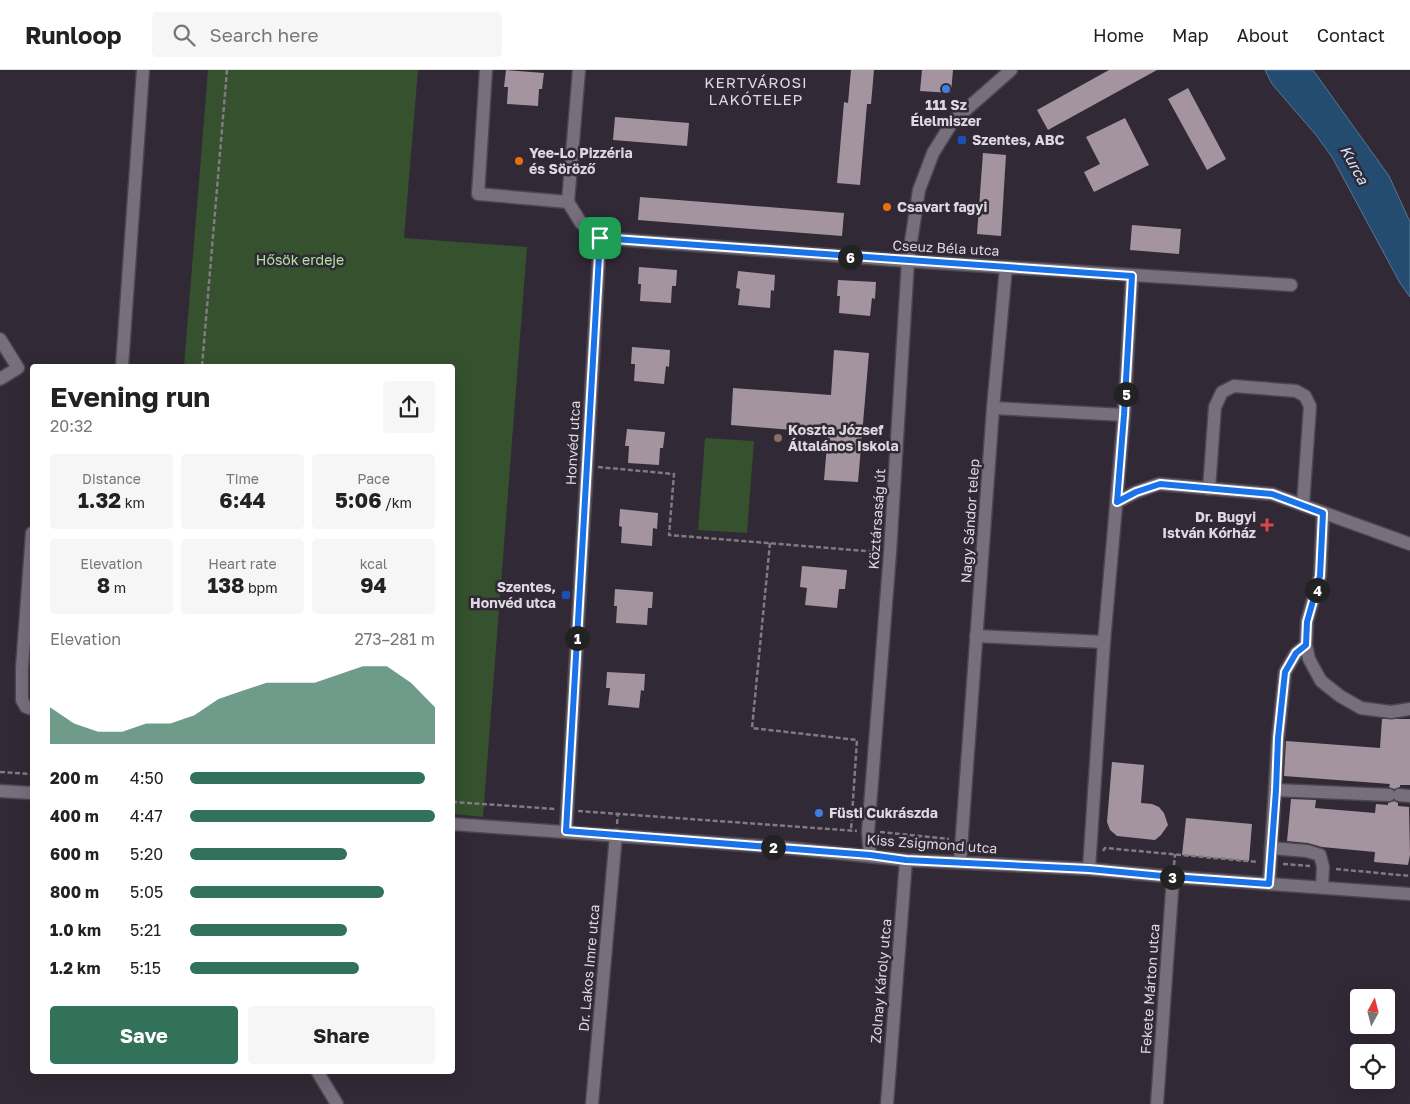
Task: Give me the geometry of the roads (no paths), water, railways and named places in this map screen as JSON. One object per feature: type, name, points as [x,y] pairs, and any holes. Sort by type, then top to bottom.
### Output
[{"type":"street","points":[[122,364],[143,70]]},
{"type":"street","points":[[486,70],[478,194],[568,202]]},
{"type":"street","points":[[579,70],[568,202],[582,223],[600,238]]},
{"type":"street","name":"Köztársaság út","points":[[870,855],[868,832],[890,553],[908,261],[918,190],[933,153],[953,121],[1011,70]]},
{"type":"street","name":"Cseuz Béla utca","points":[[600,238],[908,261],[1291,285]]},
{"type":"street","name":"Honvéd utca","points":[[566,831],[600,238]]},
{"type":"street","name":"Nagy Sándor telep","points":[[960,862],[993,408],[1006,266]]},
{"type":"street","points":[[1089,865],[1104,642],[1124,415],[1132,276]]},
{"type":"street","points":[[0,339],[18,368],[0,378]]},
{"type":"street","points":[[1209,489],[1215,407],[1222,392],[1234,386],[1296,391],[1305,396],[1310,406],[1303,505]]},
{"type":"street","points":[[993,408],[1124,415]]},
{"type":"street","points":[[1117,502],[1136,492],[1160,484],[1272,494],[1410,544]]},
{"type":"street","points":[[1323,513],[1320,576],[1307,622],[1306,645],[1309,659],[1321,682],[1361,708],[1391,712],[1410,709]]},
{"type":"street","points":[[30,560],[22,668],[22,700],[26,707],[30,708]]},
{"type":"street","points":[[976,636],[1104,642]]},
{"type":"street","points":[[1269,884],[1278,738],[1285,672],[1296,653],[1306,645]]},
{"type":"street","points":[[0,790],[30,793]]},
{"type":"street","points":[[1276,790],[1399,795]]},
{"type":"street","name":"Kiss Zsigmond utca","points":[[455,824],[870,855],[906,860],[1089,865],[1173,877],[1410,894]]},
{"type":"street","name":"Dr. Lakos Imre utca","points":[[592,1104],[616,836]]},
{"type":"street","points":[[1271,848],[1307,851],[1320,856],[1323,868],[1322,887]]},
{"type":"street","name":"Zolnay Károly utca","points":[[887,1104],[906,860]]},
{"type":"street","name":"Fekete Márton utca","points":[[1157,1104],[1173,877]]},
{"type":"street","points":[[319,1074],[337,1104]]},
{"type":"water","name":"Kurca","points":[[1265,70],[1313,70],[1389,176],[1410,222],[1410,297],[1400,283],[1332,157],[1316,135],[1272,84]]},
{"type":"place","name":"111 Sz Élelmiszer","points":[[946,89]]},
{"type":"place","name":"Szentes, ABC","points":[[962,140]]},
{"type":"place","name":"Yee-Lo Pizzéria és Söröző","points":[[519,161]]},
{"type":"place","name":"Csavart fagyi","points":[[887,207]]},
{"type":"place","name":"Koszta József Általános Iskola","points":[[778,438]]},
{"type":"place","name":"Dr. Bugyi István Kórház","points":[[1267,525]]},
{"type":"place","name":"Szentes, Honvéd utca","points":[[566,595]]},
{"type":"place","name":"Füsti Cukrászda","points":[[819,813]]},
{"type":"district","name":"KERTVÁROSI LAKÓTELEP","points":[[756,92]]},
{"type":"park label","name":"Hősök erdeje","points":[[300,260]]}]
